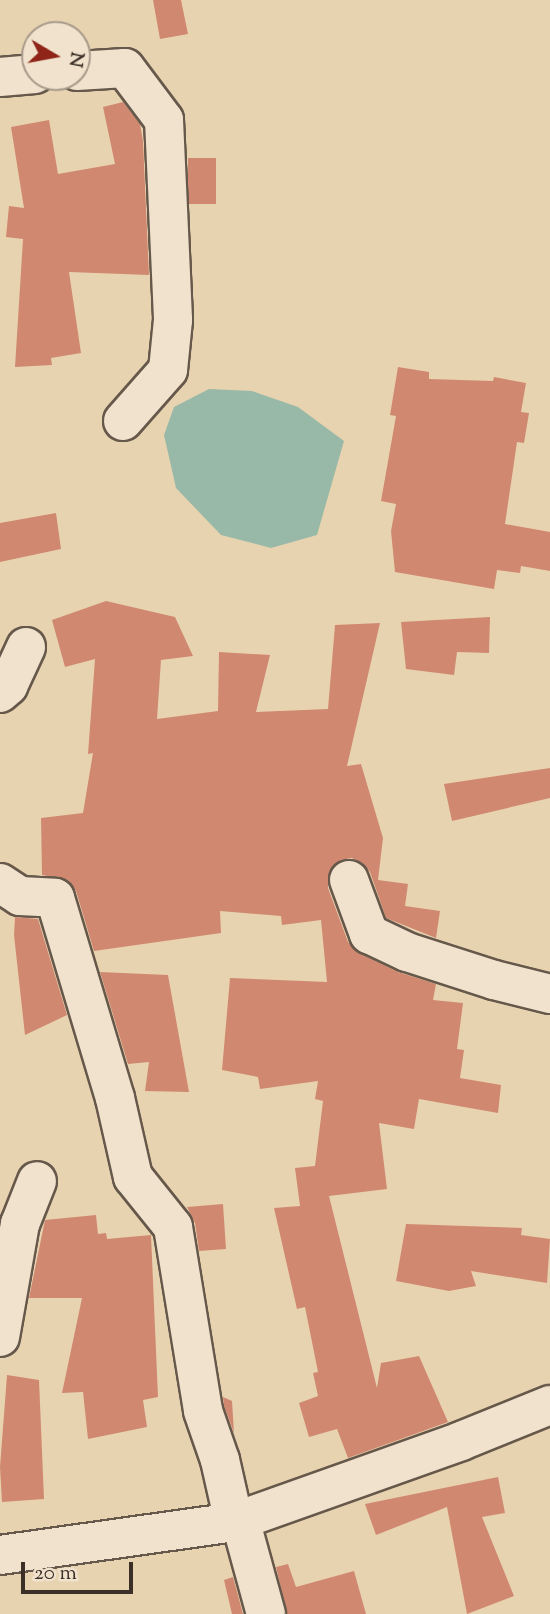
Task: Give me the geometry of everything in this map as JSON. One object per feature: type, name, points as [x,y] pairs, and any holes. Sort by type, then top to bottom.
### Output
[{"type":"street","points":[[91,70],[125,68],[164,120],[173,320],[168,370],[123,421]]},
{"type":"street","points":[[0,77],[21,76]]},
{"type":"street","points":[[0,694],[8,686],[26,647]]},
{"type":"street","points":[[349,880],[369,934],[407,952],[550,994]]},
{"type":"street","points":[[0,883],[20,896],[55,898],[115,1098],[133,1177],[173,1227],[203,1411],[267,1614]]},
{"type":"street","points":[[0,1337],[20,1224],[37,1181]]},
{"type":"street","points":[[0,1554],[237,1521],[461,1441],[550,1405]]},
{"type":"shaded area","points":[[209,389],[252,391],[298,407],[344,441],[317,535],[271,548],[221,535],[176,488],[164,435],[174,407]]},
{"type":"building","points":[[153,0],[181,0],[188,34],[160,39]]},
{"type":"building","points":[[123,102],[140,124],[143,141],[149,275],[69,272],[81,353],[51,358],[52,365],[15,367],[23,239],[6,237],[9,206],[24,208],[11,127],[49,120],[58,174],[115,164],[103,107]]},
{"type":"building","points":[[188,158],[216,158],[216,204],[188,204]]},
{"type":"building","points":[[398,367],[429,372],[429,379],[493,381],[494,377],[526,383],[521,412],[529,413],[524,443],[517,442],[505,524],[550,532],[550,571],[521,566],[520,573],[497,570],[494,589],[395,572],[391,531],[396,504],[381,501],[396,416],[390,415]]},
{"type":"building","points":[[56,513],[61,549],[0,562],[0,523]]},
{"type":"building","points":[[106,601],[175,617],[193,656],[161,660],[157,719],[218,711],[219,652],[270,655],[256,712],[328,709],[335,625],[380,623],[347,766],[361,764],[383,838],[378,880],[408,884],[405,906],[440,911],[436,938],[386,918],[370,872],[362,863],[352,858],[341,860],[333,866],[328,876],[328,888],[348,942],[359,953],[398,972],[436,984],[433,1000],[463,1003],[457,1049],[464,1050],[460,1078],[501,1085],[498,1113],[419,1099],[414,1129],[379,1123],[387,1189],[329,1196],[377,1388],[381,1363],[419,1356],[448,1422],[348,1458],[337,1429],[309,1437],[299,1403],[318,1396],[313,1373],[318,1372],[305,1307],[297,1309],[274,1208],[300,1206],[295,1168],[315,1166],[323,1101],[315,1099],[318,1081],[260,1089],[258,1077],[222,1070],[230,978],[327,982],[321,920],[282,925],[281,916],[220,911],[221,933],[94,951],[76,891],[68,880],[42,875],[41,818],[83,813],[93,753],[88,754],[95,659],[65,667],[52,620]]},
{"type":"building","points":[[490,617],[489,653],[457,652],[454,675],[406,669],[401,622]]},
{"type":"building","points":[[550,768],[550,798],[452,821],[444,784]]},
{"type":"building","points":[[15,917],[38,919],[67,1015],[25,1035],[14,935]]},
{"type":"building","points":[[100,972],[168,975],[189,1092],[145,1091],[149,1062],[128,1064]]},
{"type":"building","points":[[223,1204],[226,1249],[199,1251],[195,1223],[187,1207]]},
{"type":"building","points":[[96,1215],[98,1234],[106,1233],[107,1239],[151,1235],[158,1397],[143,1400],[147,1427],[88,1439],[83,1392],[62,1393],[82,1298],[29,1298],[45,1220]]},
{"type":"building","points":[[406,1224],[522,1228],[521,1235],[550,1239],[547,1283],[471,1271],[476,1286],[449,1291],[396,1281]]},
{"type":"building","points":[[7,1375],[39,1380],[44,1499],[2,1502],[0,1467]]},
{"type":"building","points":[[223,1397],[232,1401],[234,1433],[224,1406]]},
{"type":"building","points":[[498,1477],[505,1513],[482,1517],[514,1596],[467,1614],[447,1507],[376,1535],[365,1504]]},
{"type":"building","points":[[288,1564],[296,1587],[354,1571],[366,1614],[287,1614],[276,1567]]},
{"type":"building","points":[[233,1577],[243,1614],[232,1614],[224,1580]]}]
